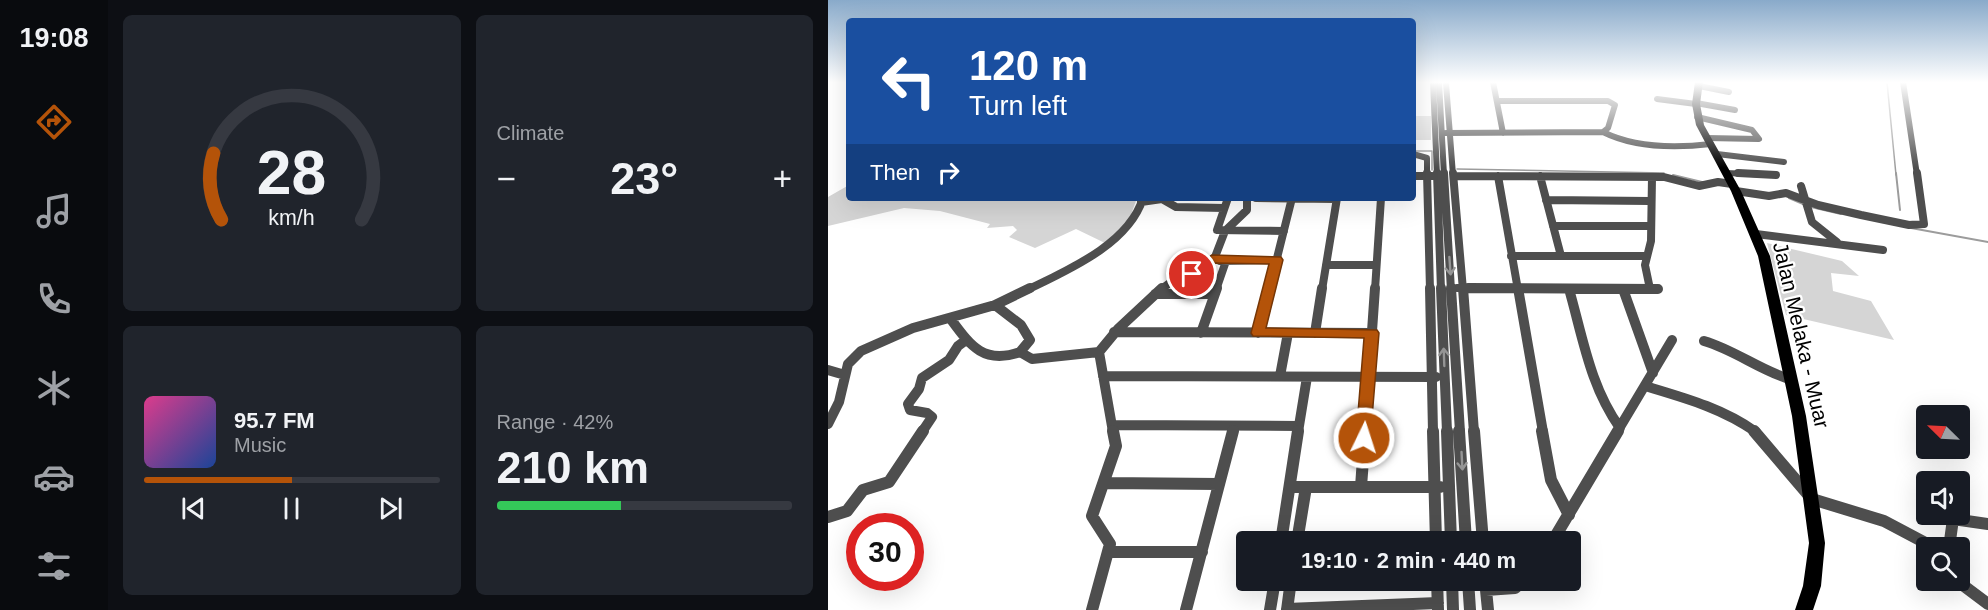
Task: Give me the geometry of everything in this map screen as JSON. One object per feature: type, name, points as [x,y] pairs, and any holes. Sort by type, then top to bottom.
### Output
[{"type":"main road","name":"Jalan Melaka - Muar","points":[[1696,110],[1697,117],[1734,188],[1764,256],[1792,380],[1812,499],[1816,564],[1804,610]]},
{"type":"street","points":[[1438,110],[1442,133]]},
{"type":"street","points":[[1441,110],[1441,176],[1452,288],[1482,531]]},
{"type":"street","points":[[1436,531],[1432,377],[1444,110]]},
{"type":"street","points":[[1499,110],[1503,133]]},
{"type":"street","points":[[1603,132],[1608,128],[1612,110]]},
{"type":"street","points":[[1416,176],[1652,177],[1671,178],[1699,186],[1718,182],[1734,188],[1780,195],[1805,203],[1919,226],[1924,224],[1907,110]]},
{"type":"street","points":[[1442,133],[1603,132],[1612,137],[1667,146],[1759,139],[1752,130],[1697,117]]},
{"type":"street","points":[[1710,142],[1750,144]]},
{"type":"street","points":[[1717,154],[1784,162]]},
{"type":"street","points":[[1416,155],[1427,158],[1441,176],[1452,288],[1466,531]]},
{"type":"street","points":[[1726,173],[1776,175]]},
{"type":"street","points":[[1498,176],[1551,480],[1555,492],[1569,515]]},
{"type":"street","points":[[1540,176],[1560,256]]},
{"type":"street","points":[[1452,288],[1654,289],[1645,279],[1646,256],[1652,241],[1650,226],[1652,177]]},
{"type":"street","points":[[1801,186],[1812,222],[1839,243]]},
{"type":"street","points":[[1546,200],[1650,201]]},
{"type":"street","points":[[828,424],[839,402],[845,375],[852,359],[872,345],[913,328],[995,306],[1041,283],[1107,244],[1138,215],[1142,201]]},
{"type":"street","points":[[1166,201],[1176,207],[1224,208]]},
{"type":"street","points":[[1227,201],[1216,226],[1217,230],[1284,231]]},
{"type":"street","points":[[1092,610],[1110,544],[1092,516],[1116,446],[1098,357],[1099,352],[1114,332],[1174,278],[1192,274],[1212,259],[1225,231],[1247,210],[1247,201]]},
{"type":"street","points":[[1258,333],[1291,201]]},
{"type":"street","points":[[1315,333],[1337,201]]},
{"type":"street","points":[[1361,487],[1381,201]]},
{"type":"street","points":[[1553,226],[1650,226]]},
{"type":"street","points":[[1756,234],[1883,250]]},
{"type":"street","points":[[1511,256],[1646,256]]},
{"type":"street","points":[[1212,259],[1276,260]]},
{"type":"street","points":[[1201,333],[1226,261]]},
{"type":"street","points":[[1326,265],[1376,266]]},
{"type":"street","points":[[1451,531],[1445,377],[1452,288]]},
{"type":"street","points":[[1569,288],[1597,390],[1604,408],[1620,428]]},
{"type":"street","points":[[1623,289],[1653,373]]},
{"type":"street","points":[[1155,294],[1214,294]]},
{"type":"street","points":[[950,318],[966,340],[999,359],[1020,352],[1029,340],[1024,327],[1016,317],[1003,314],[995,306]]},
{"type":"street","points":[[1114,332],[1372,333]]},
{"type":"street","points":[[1280,376],[1288,333]]},
{"type":"street","points":[[828,517],[846,513],[857,502],[863,489],[885,484],[899,470],[932,417],[927,413],[910,410],[908,405],[919,389],[922,378],[949,360],[958,346],[966,340]]},
{"type":"street","points":[[1559,531],[1672,340]]},
{"type":"street","points":[[1704,341],[1758,364],[1772,374],[1792,380]]},
{"type":"street","points":[[1020,352],[1032,358],[1099,352]]},
{"type":"street","points":[[828,370],[845,375]]},
{"type":"street","points":[[1103,376],[1445,377]]},
{"type":"street","points":[[1283,531],[1307,377]]},
{"type":"street","points":[[1644,386],[1714,407],[1733,416],[1758,434],[1785,470],[1812,499],[1884,521],[1916,538]]},
{"type":"street","points":[[1113,425],[1299,426]]},
{"type":"street","points":[[1186,610],[1234,426]]},
{"type":"street","points":[[1104,483],[1219,484]]},
{"type":"street","points":[[1290,487],[1464,487]]},
{"type":"street","points":[[1299,531],[1306,487]]},
{"type":"street","points":[[1951,537],[1953,519],[1988,524]]},
{"type":"street","points":[[1108,552],[1202,552]]},
{"type":"street","points":[[1970,590],[1988,604]]},
{"type":"street","points":[[1270,610],[1273,591]]},
{"type":"street","points":[[1289,591],[1287,609],[1438,607],[1437,591]]},
{"type":"street","points":[[1452,591],[1453,610]]},
{"type":"street","points":[[1468,591],[1469,606],[1487,596],[1504,591]]},
{"type":"shaded area","points":[[1416,116],[1431,116],[1431,140],[1416,140]]},
{"type":"shaded area","points":[[846,187],[846,201],[1136,201],[1129,220],[1105,243],[1076,229],[1035,248],[1009,237],[1017,230],[1013,226],[987,228],[990,224],[940,211],[904,208],[828,226],[828,197]]},
{"type":"shaded area","points":[[1767,243],[1842,261],[1859,276],[1831,273],[1833,291],[1871,301],[1894,340],[1786,315]]},
{"type":"waterway","points":[[1890,110],[1896,175]]},
{"type":"waterway","points":[[1416,151],[1432,151],[1432,170]]},
{"type":"waterway","points":[[1457,169],[1664,173]]},
{"type":"waterway","points":[[1896,173],[1900,210]]},
{"type":"waterway","points":[[1673,175],[1702,182]]},
{"type":"waterway","points":[[1789,198],[1803,204]]},
{"type":"waterway","points":[[1811,207],[1841,214]]},
{"type":"waterway","points":[[1911,228],[1988,242]]},
{"type":"route","points":[[1192,274],[1212,259],[1218,261],[1276,260],[1258,333],[1372,333],[1364,438]]}]
